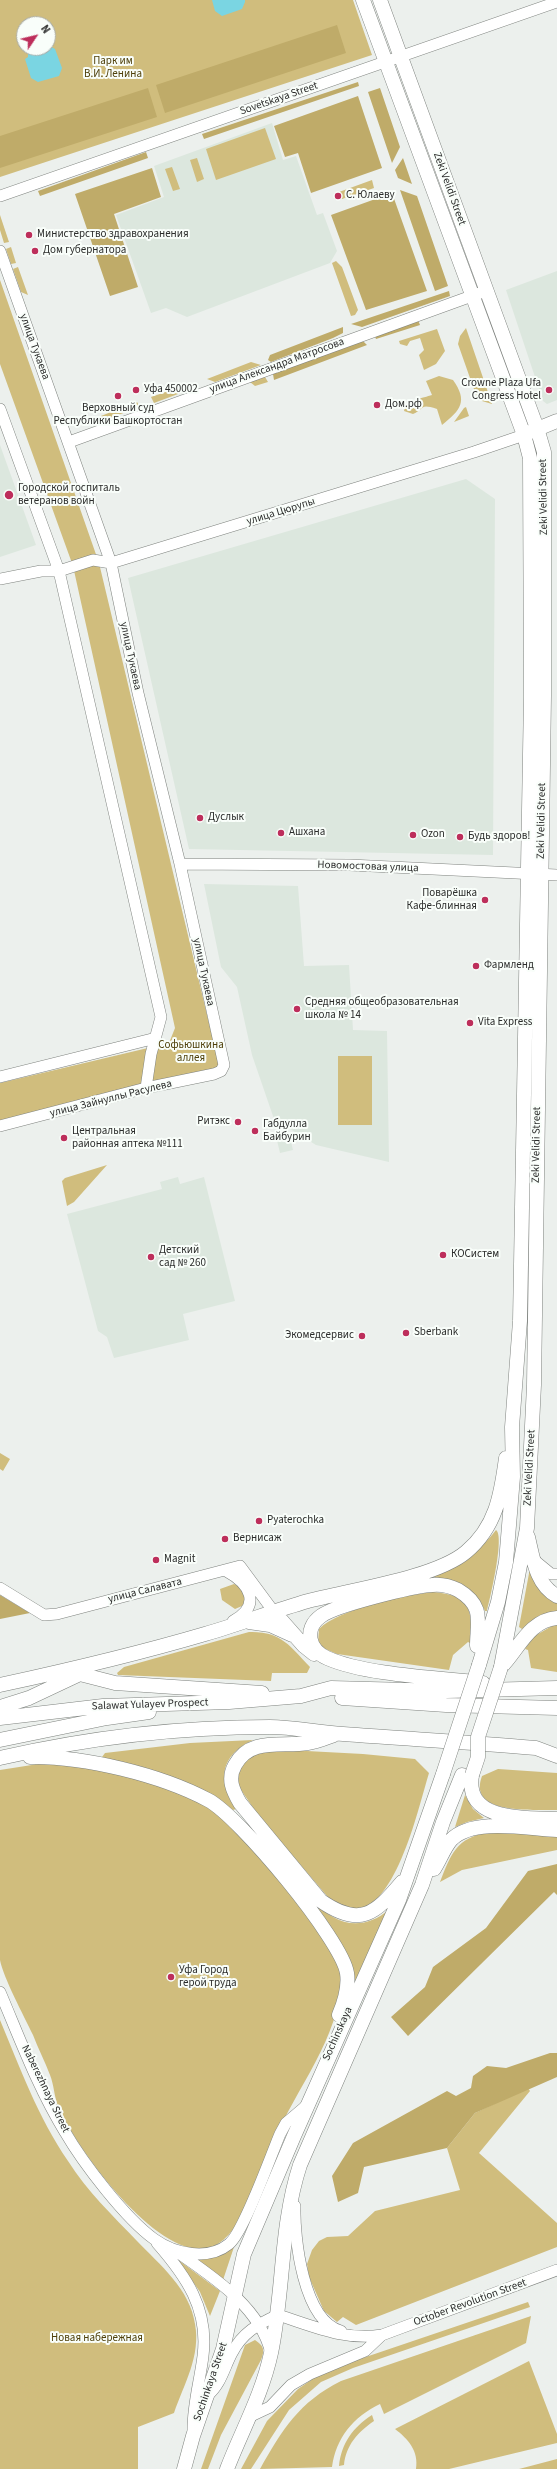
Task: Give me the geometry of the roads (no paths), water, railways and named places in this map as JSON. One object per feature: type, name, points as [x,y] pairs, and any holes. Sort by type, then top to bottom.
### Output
[{"type":"main road","name":"Zeki Velidi Street","points":[[363,0],[524,435],[530,458],[531,536],[520,1321],[512,1426],[513,1477],[506,1562],[498,1602],[481,1644]]},
{"type":"main road","name":"Zeki Velidi Street","points":[[380,0],[537,428],[544,452],[545,566],[542,875],[534,1385],[527,1528],[510,1647]]},
{"type":"main road","name":"улица Цюрупы","points":[[524,435],[537,428],[557,421]]},
{"type":"main road","points":[[0,1685],[72,1672],[120,1659],[274,1612],[429,1571],[453,1561],[477,1543],[489,1526],[500,1498],[512,1426]]},
{"type":"main road","points":[[527,1528],[534,1560],[543,1584],[557,1596]]},
{"type":"main road","points":[[326,1658],[319,1653],[310,1641],[313,1624],[321,1616],[334,1609],[417,1587],[432,1585],[449,1586],[468,1597],[478,1614],[481,1644]]},
{"type":"main road","points":[[274,1612],[311,1652],[326,1658],[373,1670],[557,1692]]},
{"type":"main road","points":[[510,1647],[536,1626],[557,1618]]},
{"type":"main road","points":[[248,1621],[270,1625],[297,1638]]},
{"type":"main road","name":"Sochinskaya","points":[[234,2295],[244,2254],[306,2106],[399,1900],[443,1774],[478,1665],[481,1644]]},
{"type":"main road","name":"Sochinskaya","points":[[278,2315],[288,2209],[300,2165],[422,1885],[443,1822],[467,1775],[501,1667],[510,1647]]},
{"type":"main road","points":[[0,1707],[29,1698],[72,1672],[114,1683],[179,1685],[301,1696],[515,1708],[557,1708]]},
{"type":"main road","points":[[301,1696],[331,1688],[447,1691],[557,1688]]},
{"type":"main road","name":"Salawat Yulayev Prospect","points":[[0,1718],[103,1706],[229,1702],[301,1696]]},
{"type":"main road","points":[[0,1740],[106,1718],[229,1702]]},
{"type":"main road","points":[[0,1758],[48,1747],[189,1731],[272,1727],[337,1734],[536,1748],[557,1747]]},
{"type":"main road","points":[[337,1734],[308,1743],[256,1746],[246,1752],[233,1768],[231,1779],[233,1790],[240,1803],[321,1901],[337,1912],[354,1917],[368,1915],[378,1908],[406,1877]]},
{"type":"main road","points":[[536,1748],[557,1756]]},
{"type":"main road","points":[[0,1758],[52,1757],[101,1764],[188,1790],[210,1801],[243,1828],[328,1935],[340,1954],[347,1974],[343,2006],[325,2049],[322,2071]]},
{"type":"main road","points":[[467,1775],[472,1794],[486,1810],[500,1815],[557,1819]]},
{"type":"main road","points":[[422,1885],[452,1839],[461,1832],[488,1826],[557,1830]]},
{"type":"main road","name":"Sochinkaya Street","points":[[184,2469],[193,2436],[223,2349],[234,2295]]},
{"type":"main road","points":[[227,2469],[239,2439],[252,2415],[278,2315]]},
{"type":"street","name":"Sovetskaya Street","points":[[0,196],[557,2]]},
{"type":"street","name":"улица Тукаева","points":[[0,251],[112,563],[122,621],[180,864],[224,1065],[221,1071]]},
{"type":"street","name":"улица Александра Матросова","points":[[68,442],[486,290]]},
{"type":"street","points":[[0,409],[59,571],[161,1017],[151,1054],[146,1088]]},
{"type":"street","name":"улица Цюрупы","points":[[0,579],[41,571],[59,571],[93,560],[112,563],[495,446],[524,435]]},
{"type":"street","name":"Новомостовая улица","points":[[180,864],[350,864],[557,875]]},
{"type":"street","points":[[0,1077],[156,1038]]},
{"type":"street","name":"улица Зайнуллы Расулева","points":[[0,1126],[146,1088],[221,1071]]},
{"type":"street","points":[[534,1560],[550,1574],[557,1574]]},
{"type":"street","name":"улица Салавата","points":[[0,1588],[44,1615],[226,1571],[240,1566],[274,1612]]},
{"type":"street","points":[[206,1634],[217,1626],[234,1621],[246,1614],[250,1606],[251,1598],[245,1586],[236,1577],[226,1571]]},
{"type":"street","name":"Naberezhnaya Street","points":[[0,1992],[35,2075],[65,2132],[97,2177],[154,2239],[168,2246]]},
{"type":"street","points":[[168,2246],[193,2255],[200,2255],[207,2254],[230,2243],[242,2224],[286,2123],[306,2106]]},
{"type":"street","points":[[293,2189],[300,2265],[306,2288],[315,2305],[327,2322],[339,2331],[382,2335]]},
{"type":"street","points":[[154,2239],[188,2281],[200,2310],[205,2337],[193,2406],[193,2436]]},
{"type":"street","points":[[168,2246],[234,2295],[245,2306],[258,2324],[270,2348]]},
{"type":"street","name":"October Revolution Street","points":[[382,2335],[557,2270]]},
{"type":"street","points":[[245,2306],[266,2317],[278,2315],[337,2335],[364,2338],[382,2335]]},
{"type":"street","points":[[207,2397],[217,2388],[232,2352],[242,2337],[258,2324],[278,2315]]},
{"type":"street","points":[[242,2337],[255,2333],[262,2336],[270,2348]]},
{"type":"street","points":[[252,2415],[270,2407],[292,2385],[310,2374],[365,2351],[382,2335]]},
{"type":"water","points":[[212,0],[245,0],[245,2],[242,9],[222,16],[215,11]]},
{"type":"water","points":[[56,52],[62,68],[59,76],[38,82],[31,78],[25,59],[28,57],[56,56]]},
{"type":"place","name":"С. Юлаеву","points":[[338,196]]},
{"type":"place","name":"Министерство здравохранения","points":[[29,235]]},
{"type":"place","name":"Дом губернатора","points":[[35,251]]},
{"type":"place","name":"Уфа 450002","points":[[136,390]]},
{"type":"place","name":"Crowne Plaza Ufa Congress Hotel","points":[[549,390]]},
{"type":"place","name":"Верховный суд Республики Башкортостан","points":[[118,396]]},
{"type":"place","name":"Дом.рф","points":[[377,405]]},
{"type":"place","name":"Городской госпиталь ветеранов войн","points":[[9,495]]},
{"type":"place","name":"Дуслык","points":[[200,818]]},
{"type":"place","name":"Ашхана","points":[[281,833]]},
{"type":"place","name":"Ozon","points":[[413,835]]},
{"type":"place","name":"Будь здоров!","points":[[460,837]]},
{"type":"place","name":"Поварёшка Кафе-блинная","points":[[485,900]]},
{"type":"place","name":"Фармленд","points":[[476,966]]},
{"type":"place","name":"Средняя общеобразовательная школа № 14","points":[[297,1009]]},
{"type":"place","name":"Vita Express","points":[[470,1023]]},
{"type":"place","name":"Ритэкс","points":[[238,1122]]},
{"type":"place","name":"Габдулла Байбурин","points":[[255,1131]]},
{"type":"place","name":"Центральная районная аптека №111","points":[[64,1138]]},
{"type":"place","name":"КОСистем","points":[[443,1255]]},
{"type":"place","name":"Детский сад № 260","points":[[151,1257]]},
{"type":"place","name":"Sberbank","points":[[406,1333]]},
{"type":"place","name":"Экомедсервис","points":[[362,1336]]},
{"type":"place","name":"Pyaterochka","points":[[259,1521]]},
{"type":"place","name":"Вернисаж","points":[[225,1539]]},
{"type":"place","name":"Magnit","points":[[156,1560]]},
{"type":"place","name":"Уфа Город герой труда","points":[[171,1977]]},
{"type":"park label","name":"Парк им В.И. Ленина","points":[[113,68]]},
{"type":"park label","name":"Софьюшкина аллея","points":[[191,1052]]},
{"type":"park label","name":"Новая набережная","points":[[97,2339]]}]
